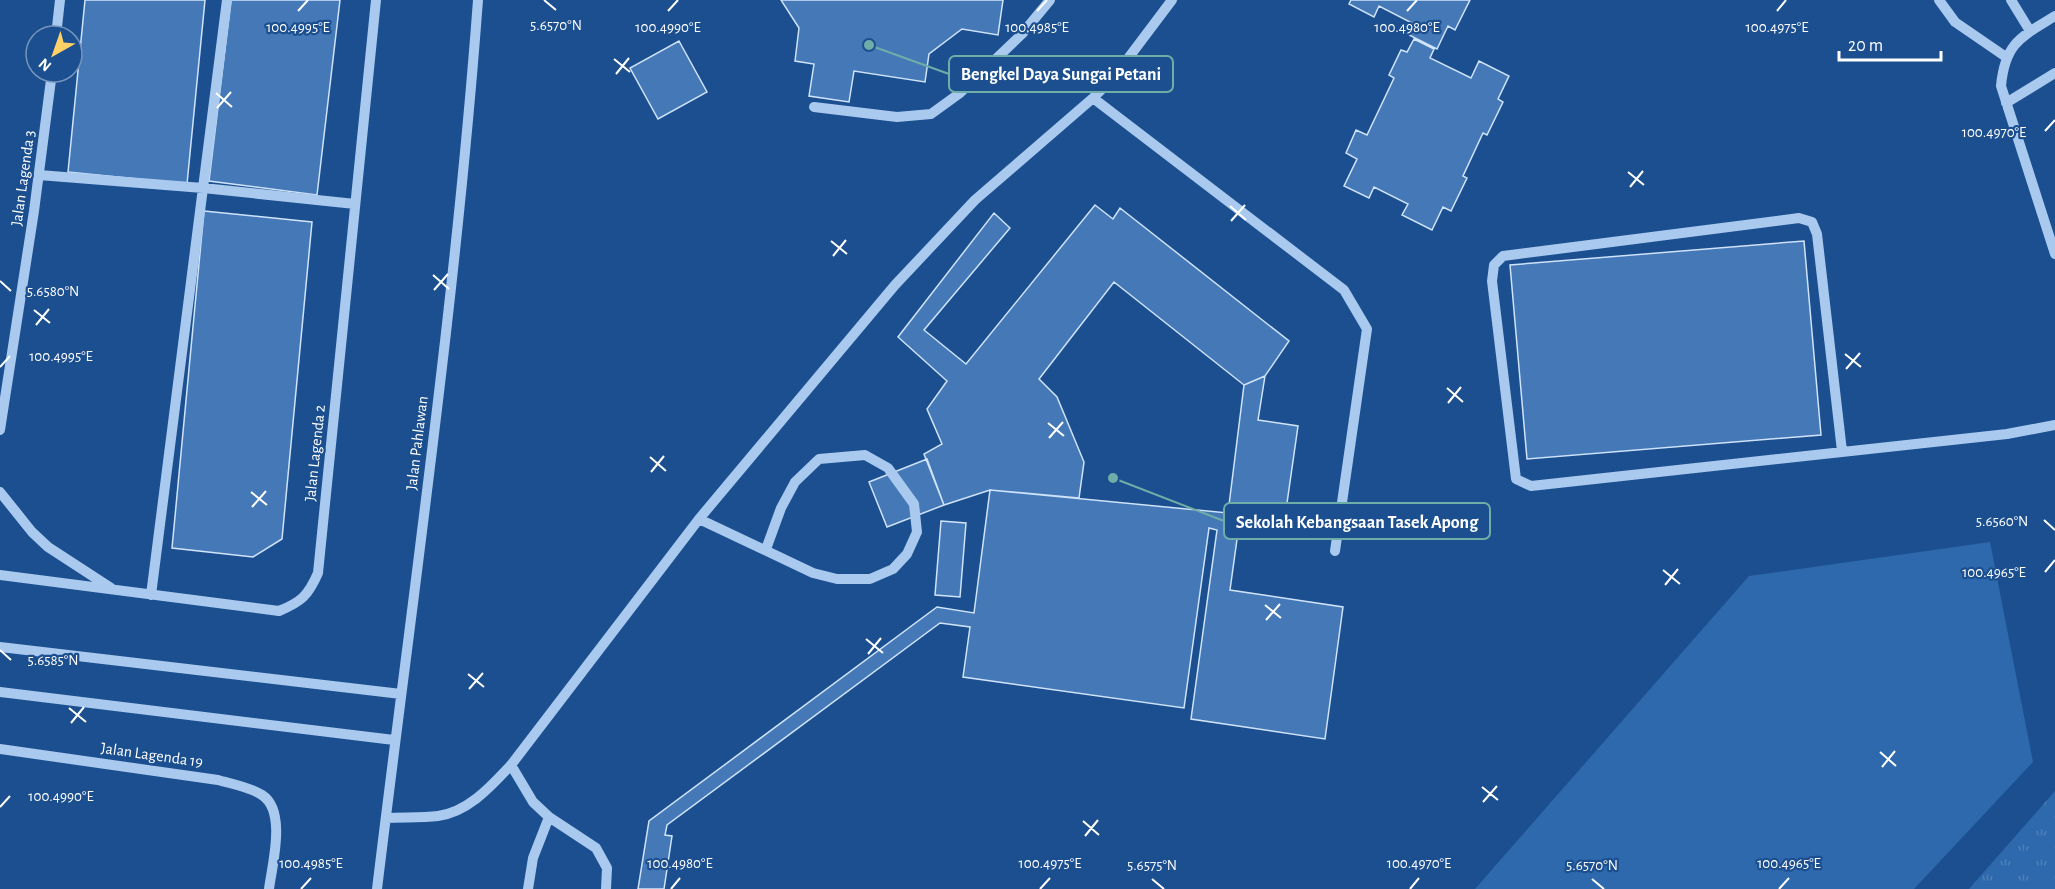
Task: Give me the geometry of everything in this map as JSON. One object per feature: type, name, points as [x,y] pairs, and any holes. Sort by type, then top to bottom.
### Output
[{"type":"street","points":[[57,24],[60,0]]},
{"type":"street","points":[[151,595],[227,0]]},
{"type":"street","name":"Jalan Lagenda 2","points":[[0,576],[279,611],[298,603],[313,586],[318,573],[376,0]]},
{"type":"street","name":"Jalan Pahlawan","points":[[377,889],[449,304],[478,0]]},
{"type":"street","points":[[814,107],[897,117],[931,114],[960,93],[1022,34],[1050,0]]},
{"type":"street","points":[[386,818],[441,816],[466,806],[490,787],[511,765],[699,519],[895,285],[975,200],[1093,98],[1114,76],[1172,0]]},
{"type":"street","points":[[1939,0],[1955,22],[2006,57]]},
{"type":"street","points":[[2011,0],[2030,31]]},
{"type":"street","points":[[2055,16],[2030,31],[2012,47],[2006,57],[2001,86],[2055,254]]},
{"type":"street","points":[[2006,103],[2055,73]]},
{"type":"street","name":"Jalan Lagenda 3","points":[[0,430],[50,84]]},
{"type":"street","points":[[1093,98],[1344,290],[1367,329],[1335,551]]},
{"type":"street","points":[[39,175],[203,188],[355,204]]},
{"type":"street","points":[[1842,451],[1817,234],[1812,222],[1799,218],[1515,254],[1503,256],[1494,265],[1492,281],[1516,478],[1531,486],[2007,434],[2055,425]]},
{"type":"street","points":[[699,519],[813,573],[837,579],[870,579],[893,569],[907,554],[917,532],[914,504],[888,468],[865,455],[819,459],[795,482],[781,508],[766,549]]},
{"type":"street","points":[[0,492],[32,532],[48,547],[114,590]]},
{"type":"street","points":[[0,647],[401,694]]},
{"type":"street","points":[[0,692],[394,740]]},
{"type":"street","name":"Jalan Lagenda 19","points":[[0,749],[218,780],[264,795],[273,807],[277,826],[269,889]]},
{"type":"street","points":[[511,765],[533,802],[549,817],[596,848],[607,868],[606,889]]},
{"type":"street","points":[[528,889],[533,858],[549,817]]},
{"type":"green space","points":[[1990,542],[2033,762],[1914,889],[1475,889],[1749,576]]},
{"type":"green space","points":[[2055,791],[2055,889],[1969,889]]},
{"type":"building","points":[[85,0],[205,0],[187,184],[68,172],[77,84],[84,84],[83,24]]},
{"type":"building","points":[[231,0],[340,0],[317,195],[209,181]]},
{"type":"building","points":[[781,0],[1003,0],[998,35],[962,29],[929,54],[925,82],[854,71],[849,102],[809,96],[814,64],[795,61],[799,28]]},
{"type":"building","points":[[1351,0],[1470,0],[1455,30],[1448,26],[1437,49],[1407,34],[1412,23],[1379,6],[1374,17],[1349,4]]},
{"type":"building","points":[[1414,39],[1434,49],[1430,58],[1471,78],[1479,61],[1509,76],[1498,99],[1503,102],[1487,135],[1483,133],[1463,176],[1467,178],[1451,211],[1443,207],[1432,230],[1402,215],[1408,204],[1374,187],[1369,198],[1344,186],[1357,159],[1346,153],[1356,130],[1367,135],[1394,78],[1389,75],[1401,50],[1407,52]]},
{"type":"building","points":[[679,41],[707,92],[658,119],[630,68]]},
{"type":"building","points":[[1095,205],[1113,219],[1120,208],[1289,341],[1265,376],[1244,385],[1114,282],[1039,379],[1057,397],[1084,462],[1079,498],[990,490],[944,505],[924,454],[942,444],[927,409],[947,381],[898,337],[994,213],[1010,228],[924,330],[966,364]]},
{"type":"building","points":[[204,211],[312,222],[282,539],[253,557],[172,548]]},
{"type":"building","points":[[1804,241],[1821,435],[1527,459],[1510,265]]},
{"type":"building","points":[[1265,376],[1258,420],[1298,426],[1284,524],[1278,523],[1276,538],[1238,532],[1230,590],[1343,607],[1325,739],[1191,719],[1217,530],[1209,528],[1184,708],[963,677],[970,627],[940,623],[667,825],[665,835],[672,836],[664,889],[638,889],[649,821],[937,607],[974,613],[990,490],[1228,513],[1244,385]]},
{"type":"building","points":[[927,459],[944,505],[887,527],[869,482]]},
{"type":"building","points":[[941,521],[966,523],[960,597],[935,595]]},
{"type":"place","name":"Bengkel Daya Sungai Petani","points":[[869,45]]},
{"type":"place","name":"Sekolah Kebangsaan Tasek Apong","points":[[1113,478]]}]
